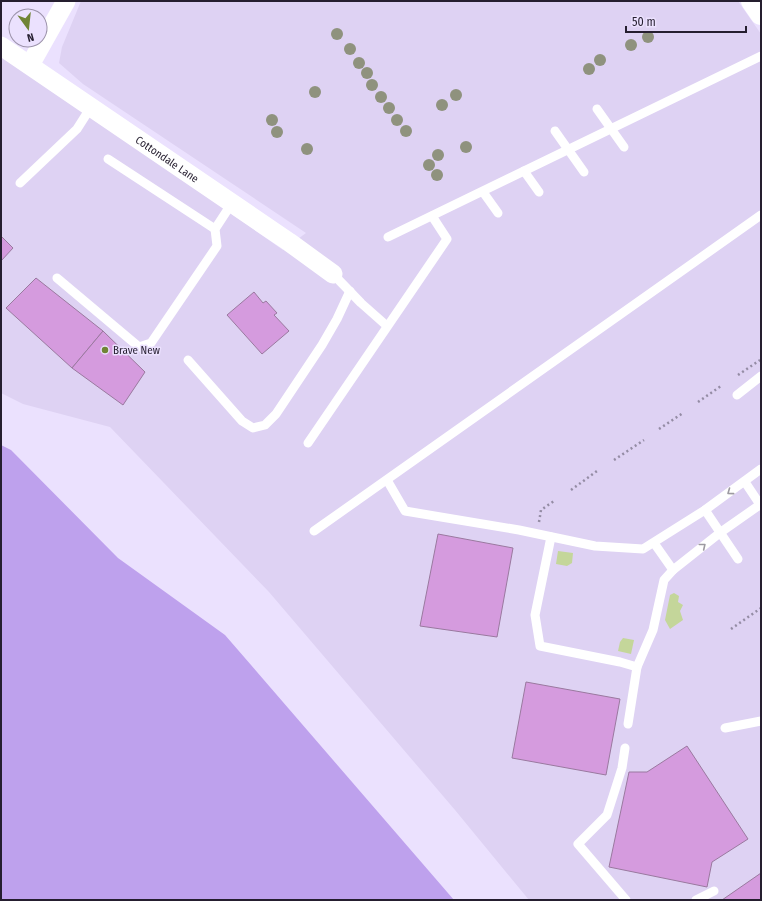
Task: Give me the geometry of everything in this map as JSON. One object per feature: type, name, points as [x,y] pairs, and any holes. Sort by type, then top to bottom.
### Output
[{"type":"street","points":[[30,65],[66,1]]},
{"type":"street","points":[[752,1],[761,14]]},
{"type":"street","name":"Cottondale Lane","points":[[1,46],[290,242],[333,274]]},
{"type":"lane","points":[[388,237],[761,56]]},
{"type":"lane","points":[[20,183],[77,129],[91,107]]},
{"type":"lane","points":[[597,109],[624,147]]},
{"type":"lane","points":[[554,131],[584,172]]},
{"type":"lane","points":[[108,160],[215,229]]},
{"type":"lane","points":[[524,171],[540,192]]},
{"type":"lane","points":[[483,192],[498,213]]},
{"type":"lane","points":[[57,278],[139,347],[151,343],[217,246],[215,229],[232,203]]},
{"type":"lane","points":[[314,531],[761,215]]},
{"type":"lane","points":[[308,443],[447,239],[432,216]]},
{"type":"lane","points":[[333,274],[387,326]]},
{"type":"lane","points":[[188,360],[242,421],[253,428],[265,425],[276,414],[322,345],[337,319],[350,291]]},
{"type":"lane","points":[[737,395],[761,376]]},
{"type":"lane","points":[[386,480],[405,511],[519,530],[551,538],[595,546],[643,550],[705,510],[761,469]]},
{"type":"lane","points":[[628,724],[637,667],[653,630],[664,580],[673,570],[720,532],[761,504],[745,482]]},
{"type":"lane","points":[[705,510],[738,559]]},
{"type":"lane","points":[[551,538],[535,615],[540,646],[620,662],[637,667]]},
{"type":"lane","points":[[654,543],[673,570]]},
{"type":"lane","points":[[725,728],[761,721]]},
{"type":"lane","points":[[625,748],[622,768],[608,815],[578,844],[626,900]]},
{"type":"lane","points":[[696,900],[714,891]]},
{"type":"path","points":[[698,402],[721,386]]},
{"type":"path","points":[[659,429],[683,413]]},
{"type":"path","points":[[614,460],[644,440]]},
{"type":"path","points":[[571,490],[597,472]]},
{"type":"path","points":[[539,523],[541,510],[554,501]]},
{"type":"path","points":[[731,629],[761,608]]},
{"type":"shaded area","points":[[81,1],[738,1],[761,34],[761,900],[529,900],[455,810],[269,592],[110,427],[23,404],[1,393],[1,54],[283,250],[306,233],[83,84],[59,63],[62,47]]},
{"type":"shaded area","points":[[1,445],[11,450],[118,558],[225,635],[454,900],[1,900]]},
{"type":"green space","points":[[558,551],[573,553],[572,563],[567,566],[556,564]]},
{"type":"green space","points":[[674,593],[679,596],[678,602],[683,605],[680,611],[683,620],[670,629],[665,620],[670,595]]},
{"type":"green space","points":[[623,638],[634,640],[631,654],[618,651],[620,642]]},
{"type":"building","points":[[1,236],[13,248],[1,261]]},
{"type":"building","points":[[36,278],[103,331],[72,368],[6,308]]},
{"type":"building","points":[[254,292],[263,303],[266,301],[277,313],[274,315],[289,331],[262,354],[227,315]]},
{"type":"building","name":"Brave New","points":[[103,331],[145,372],[123,405],[72,368]]},
{"type":"building","points":[[438,534],[513,548],[497,637],[420,626]]},
{"type":"building","points":[[526,682],[620,699],[606,775],[512,758]]},
{"type":"building","points":[[687,746],[748,839],[712,862],[707,887],[609,867],[629,772],[647,772]]},
{"type":"building","points":[[761,873],[761,900],[722,900]]},
{"type":"place","name":"Brave New","points":[[105,350]]}]
